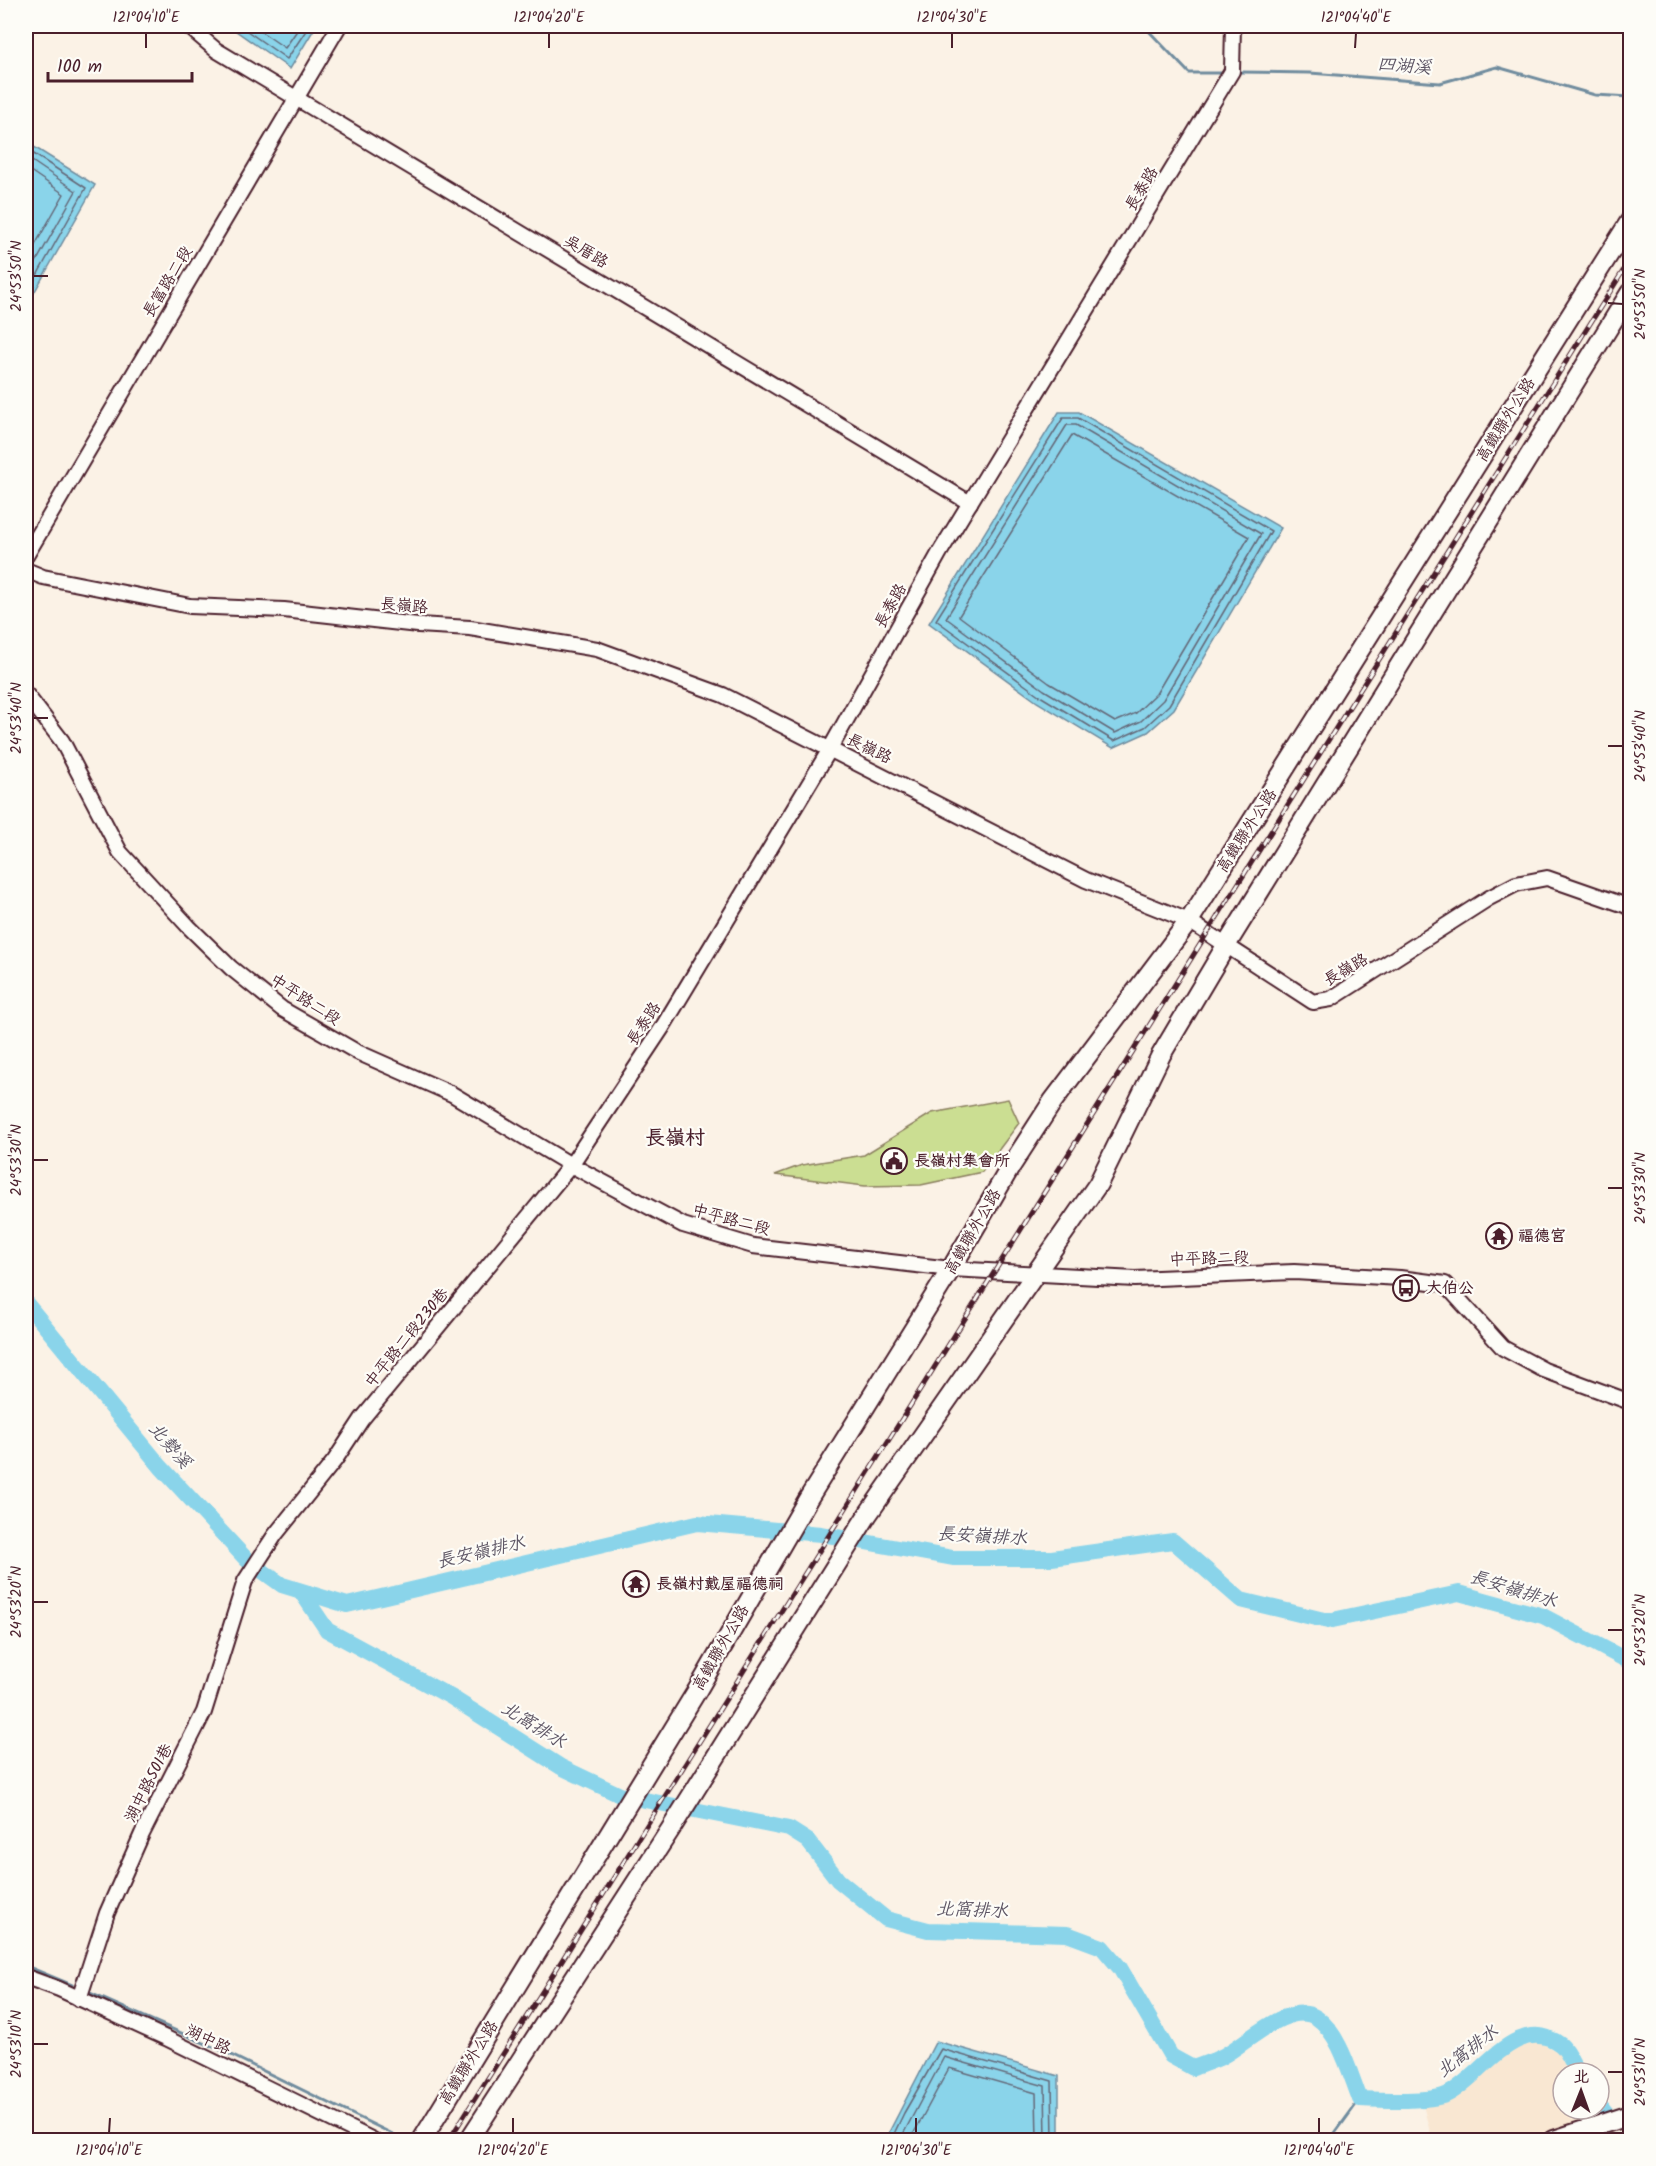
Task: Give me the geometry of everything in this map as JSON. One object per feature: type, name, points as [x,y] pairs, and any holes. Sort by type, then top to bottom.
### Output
[{"type":"main road","name":"高鐵聯外公路","points":[[422,2140],[649,1769],[807,1499],[951,1269],[1011,1166],[1053,1101],[1189,921],[1630,221]]},
{"type":"main road","points":[[470,2140],[700,1783],[868,1514],[1098,1184],[1161,1055],[1227,944],[1630,293]]},
{"type":"main road","points":[[1554,2140],[1630,2115]]},
{"type":"street","name":"吳厝路","points":[[188,26],[216,50],[970,503]]},
{"type":"street","name":"長富路二段","points":[[26,556],[339,26]]},
{"type":"street","name":"長泰路","points":[[571,1165],[662,1028],[830,748],[970,503],[1232,71],[1233,26]]},
{"type":"street","name":"長嶺路","points":[[26,570],[43,577],[190,606],[285,610],[418,625],[470,628],[597,649],[723,695],[1086,880],[1189,921],[1227,944],[1303,998],[1322,1002],[1402,956],[1489,898],[1516,884],[1547,878],[1630,907]]},
{"type":"street","name":"中平路二段","points":[[26,694],[62,741],[120,852],[189,927],[231,968],[282,1009],[357,1052],[452,1094],[571,1165],[682,1225],[753,1246],[951,1269],[1135,1279],[1294,1272],[1400,1278],[1445,1284],[1503,1348],[1544,1370],[1630,1402]]},
{"type":"street","name":"中平路二段230巷","points":[[245,1581],[275,1535],[335,1460],[362,1419],[571,1165]]},
{"type":"street","name":"湖中路501巷","points":[[79,1999],[107,1913],[142,1834],[204,1712],[245,1581]]},
{"type":"street","name":"湖中路","points":[[26,1977],[165,2038],[373,2140]]},
{"type":"shaded area","points":[[1538,2042],[1559,2052],[1565,2061],[1551,2061],[1551,2121],[1604,2121],[1618,2140],[1432,2140],[1423,2105],[1451,2100],[1516,2048]]},
{"type":"green space","points":[[1008,1099],[1019,1123],[982,1172],[921,1185],[865,1186],[775,1175],[802,1165],[864,1155],[932,1113]]},
{"type":"water","points":[[229,26],[316,26],[290,69]]},
{"type":"water","points":[[26,142],[95,185],[26,307]]},
{"type":"water","points":[[1059,412],[1079,412],[1281,528],[1174,709],[1148,732],[1113,748],[1037,702],[929,623]]},
{"type":"water","points":[[936,2041],[1059,2076],[1059,2140],[885,2140]]},
{"type":"waterway","name":"四湖溪","points":[[1144,26],[1189,73],[1221,73]]},
{"type":"waterway","name":"四湖溪","points":[[1240,72],[1310,73],[1440,83],[1497,67],[1595,95],[1630,97]]},
{"type":"waterway","name":"長安嶺排水","points":[[26,1303],[161,1467],[247,1560],[282,1585],[347,1605],[697,1523],[821,1534],[953,1558],[1052,1558],[1173,1541],[1241,1600],[1328,1621],[1459,1593],[1543,1616],[1630,1662]]},
{"type":"waterway","name":"北窩排水","points":[[302,1593],[327,1630],[451,1697],[561,1767],[620,1795],[789,1829],[808,1841],[838,1880],[886,1919],[928,1930],[1067,1934],[1102,1947],[1120,1968],[1171,2056],[1193,2068],[1223,2056],[1268,2025],[1294,2014],[1306,2014],[1317,2018],[1332,2034],[1360,2099],[1441,2097],[1461,2085],[1501,2050],[1515,2041],[1530,2036],[1545,2037],[1561,2045],[1572,2061]]},
{"type":"waterway","points":[[26,1966],[72,1985]]},
{"type":"waterway","points":[[88,1992],[229,2054],[405,2140]]},
{"type":"waterway","points":[[1330,2140],[1360,2099]]},
{"type":"waterway","name":"北窩排水","points":[[1611,2117],[1630,2126]]},
{"type":"railway","points":[[449,2140],[1630,260]]},
{"type":"place","name":"長嶺村集會所","points":[[894,1161]]},
{"type":"place","name":"福德宮","points":[[1499,1236]]},
{"type":"place","name":"大伯公","points":[[1406,1288]]},
{"type":"place","name":"長嶺村戴屋福德祠","points":[[636,1584]]},
{"type":"district","name":"長嶺村","points":[[675,1139]]},
{"type":"water label","name":"北勢溪","points":[[169,1446]]}]
